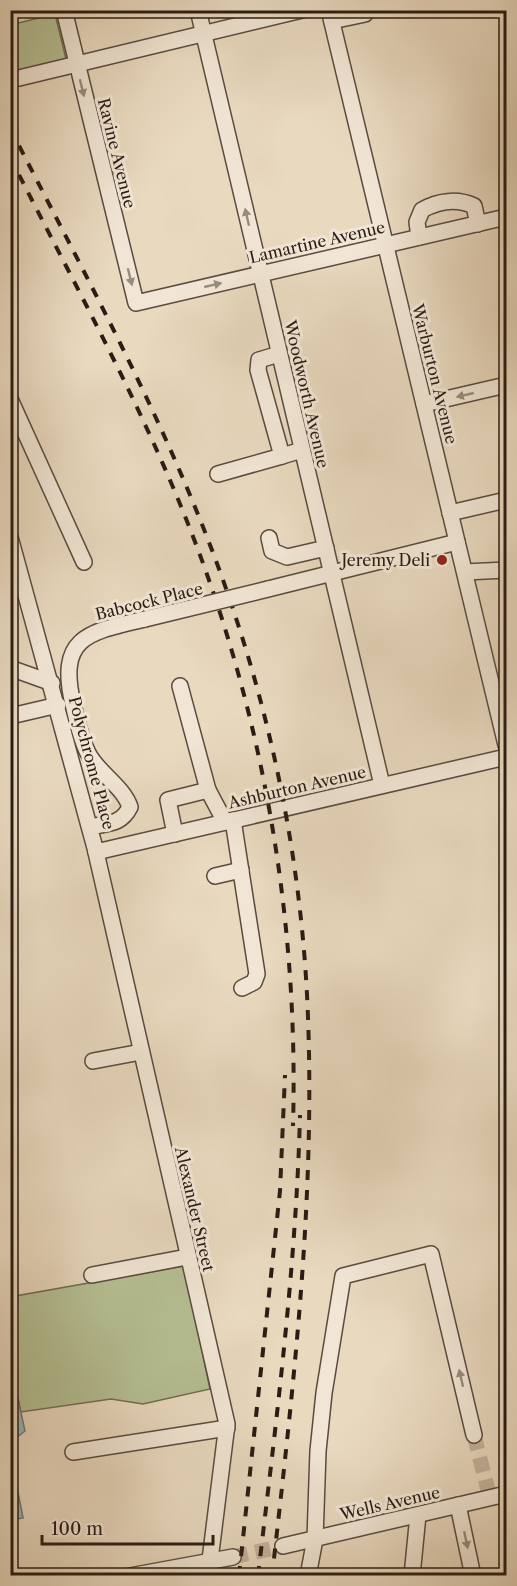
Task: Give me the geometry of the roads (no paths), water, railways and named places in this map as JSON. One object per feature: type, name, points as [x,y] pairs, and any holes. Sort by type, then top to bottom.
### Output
[{"type":"street","name":"Ravine Avenue","points":[[64,10],[136,303]]},
{"type":"street","name":"Woodworth Avenue","points":[[198,10],[382,785]]},
{"type":"street","points":[[19,78],[302,10]]},
{"type":"street","points":[[330,16],[365,12]]},
{"type":"street","name":"Warburton Avenue","points":[[330,16],[507,745]]},
{"type":"street","points":[[419,237],[417,222],[422,210],[433,203],[463,201],[474,206],[478,224]]},
{"type":"street","name":"Lamartine Avenue","points":[[136,303],[507,217]]},
{"type":"street","points":[[279,354],[259,360],[258,370],[282,456]]},
{"type":"street","points":[[424,404],[507,385]]},
{"type":"street","points":[[10,399],[84,562]]},
{"type":"street","points":[[218,474],[302,450]]},
{"type":"street","points":[[450,513],[507,500]]},
{"type":"street","name":"Polychrome Place","points":[[10,537],[58,705],[75,741],[96,852]]},
{"type":"street","points":[[269,538],[272,551],[287,557],[326,548]]},
{"type":"street","name":"Babcock Place","points":[[90,828],[117,823],[126,816],[130,807],[127,797],[100,772],[75,741],[69,681],[70,656],[78,644],[89,635],[102,629],[457,542]]},
{"type":"street","points":[[465,572],[507,570]]},
{"type":"street","points":[[10,668],[52,683]]},
{"type":"street","points":[[180,686],[208,790],[229,821],[241,870],[258,974],[254,982],[242,988]]},
{"type":"street","points":[[15,715],[58,705]]},
{"type":"street","name":"Ashburton Avenue","points":[[96,852],[507,757]]},
{"type":"street","points":[[175,834],[168,800],[208,790]]},
{"type":"street","name":"Alexander Street","points":[[96,852],[227,1428],[209,1569]]},
{"type":"street","points":[[215,876],[241,870]]},
{"type":"street","points":[[93,1060],[141,1052]]},
{"type":"street","points":[[308,1575],[315,1539],[318,1451],[343,1276],[365,1264],[431,1254],[474,1435]]},
{"type":"street","points":[[92,1275],[187,1257]]},
{"type":"street","points":[[73,1452],[227,1428]]},
{"type":"street","name":"Wells Avenue","points":[[283,1546],[507,1494]]},
{"type":"street","points":[[458,1505],[473,1575]]},
{"type":"street","points":[[411,1575],[418,1515]]},
{"type":"street","points":[[129,1575],[209,1569],[233,1557]]},
{"type":"water","points":[[10,1383],[16,1390],[25,1431],[11,1442]]},
{"type":"water","points":[[10,1451],[23,1518],[11,1520],[10,1520]]},
{"type":"tunnel","points":[[474,1435],[490,1498]]},
{"type":"tunnel","points":[[233,1557],[283,1546]]},
{"type":"railway","points":[[10,128],[101,305],[186,485],[211,547],[249,658],[275,759],[285,810],[294,862],[305,965],[308,1017],[308,1157],[294,1367],[272,1576]]},
{"type":"railway","points":[[10,157],[120,372],[161,460],[208,578],[233,654],[253,731],[269,809],[281,887],[289,967],[293,1046],[293,1126]]},
{"type":"railway","points":[[239,1576],[280,1191],[285,1075]]},
{"type":"railway","points":[[258,1576],[290,1288],[300,1115]]},
{"type":"place","name":"Jeremy Deli","points":[[442,560]]}]
